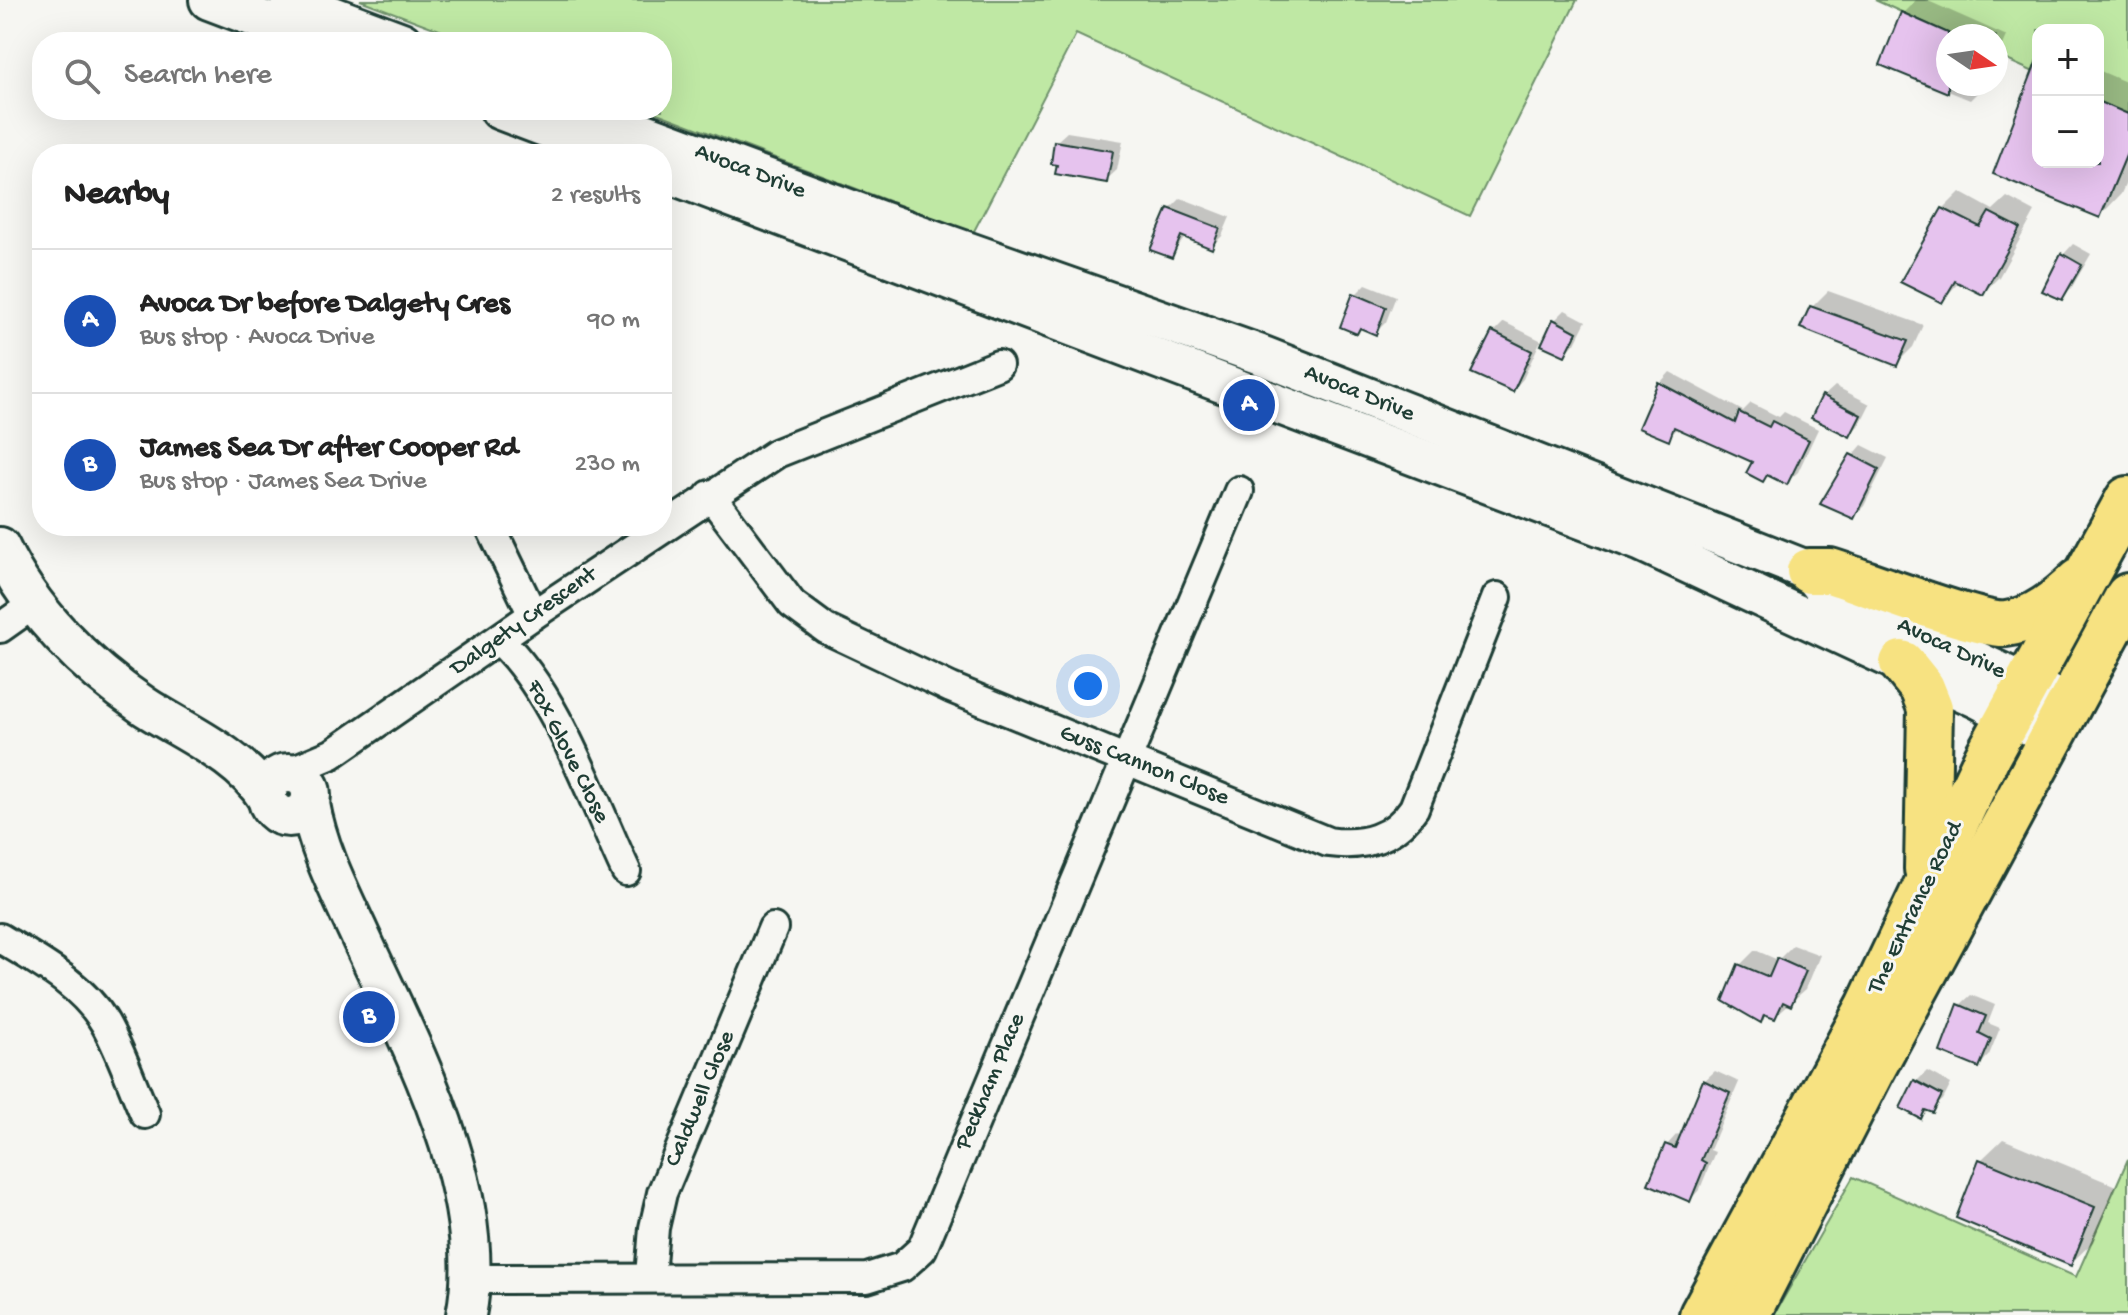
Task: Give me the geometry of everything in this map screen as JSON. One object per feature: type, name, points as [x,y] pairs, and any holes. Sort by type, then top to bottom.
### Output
[{"type":"highway","name":"The Entrance Road","points":[[1702,1315],[1869,1006],[1987,757],[2093,569],[2128,499]]},
{"type":"highway","points":[[1809,571],[1830,571],[1976,619],[2006,624],[2050,607],[2093,569]]},
{"type":"highway","name":"The Entrance Road","points":[[1747,1315],[1872,1070],[2128,596]]},
{"type":"highway","points":[[1902,663],[1922,688],[1930,708],[1926,891]]},
{"type":"main road","points":[[209,0],[294,32]]},
{"type":"main road","points":[[290,0],[375,32]]},
{"type":"main road","points":[[526,120],[590,144]]},
{"type":"main road","name":"Avoca Drive","points":[[610,120],[881,221],[1258,354],[1809,571],[1824,590],[2060,721]]},
{"type":"main road","name":"Avoca Drive","points":[[672,175],[1642,542],[1902,663],[2020,700]]},
{"type":"main road","points":[[0,547],[34,604],[102,674],[141,703],[291,794],[325,860],[396,1016],[460,1175],[470,1237],[468,1297]]},
{"type":"street","name":"Dalgety Crescent","points":[[672,521],[777,453],[998,365]]},
{"type":"street","name":"Peckham Place","points":[[468,1297],[650,1276],[867,1278],[902,1267],[922,1249],[1239,491]]},
{"type":"street","name":"Guss Cannon Close","points":[[710,495],[792,604],[826,629],[889,662],[1328,842],[1353,846],[1378,840],[1403,825],[1414,808],[1497,597]]},
{"type":"street","points":[[495,536],[533,615]]},
{"type":"street","name":"Dalgety Crescent","points":[[291,794],[332,754],[650,536]]},
{"type":"street","points":[[0,628],[34,604]]},
{"type":"street","name":"Fox Glove Close","points":[[499,640],[519,658],[552,714],[626,871]]},
{"type":"street","name":"Caldwell Close","points":[[650,1276],[654,1228],[662,1193],[773,928]]},
{"type":"street","points":[[0,938],[53,970],[97,1013],[105,1023],[145,1114]]},
{"type":"green space","points":[[360,0],[1577,0],[1470,216],[1076,34],[973,233],[672,119],[672,32],[445,32]]},
{"type":"green space","points":[[1875,0],[2128,0],[2128,115],[2104,104],[2104,24],[2032,24],[2032,71],[2008,60],[2008,24],[1936,24],[1936,28]]},
{"type":"green space","points":[[2128,1159],[2128,1315],[1774,1315],[1853,1177],[2076,1277]]},
{"type":"building","points":[[1901,12],[1936,28],[1936,88],[1880,65]]},
{"type":"building","points":[[2032,73],[2032,168],[2104,168],[2104,104],[2128,114],[2128,151],[2100,218],[1993,174]]},
{"type":"building","points":[[1054,141],[1113,151],[1107,183],[1055,174],[1057,165],[1051,164]]},
{"type":"building","points":[[1168,208],[1220,228],[1212,249],[1181,236],[1172,258],[1150,250]]},
{"type":"building","points":[[1942,208],[1980,227],[1989,212],[2020,228],[1983,295],[1955,281],[1942,303],[1900,282]]},
{"type":"building","points":[[2061,253],[2082,265],[2062,300],[2042,291]]},
{"type":"building","points":[[1353,293],[1386,307],[1376,335],[1360,328],[1357,334],[1340,327]]},
{"type":"building","points":[[1810,306],[1908,341],[1897,366],[1800,328]]},
{"type":"building","points":[[1553,319],[1577,332],[1565,356],[1541,345]]},
{"type":"building","points":[[1492,331],[1532,351],[1513,392],[1471,373]]},
{"type":"building","points":[[1658,382],[1735,423],[1739,412],[1769,427],[1772,421],[1809,440],[1787,485],[1767,475],[1763,482],[1746,473],[1752,462],[1674,427],[1669,441],[1638,428]]},
{"type":"building","points":[[1822,395],[1861,415],[1850,437],[1811,418]]},
{"type":"building","points":[[1850,454],[1879,469],[1854,519],[1820,504]]},
{"type":"building","points":[[1777,958],[1806,971],[1791,1006],[1783,1002],[1775,1019],[1764,1015],[1761,1023],[1723,1001],[1738,964],[1769,977]]},
{"type":"building","points":[[1958,1004],[1986,1016],[1979,1033],[1991,1039],[1979,1068],[1940,1052]]},
{"type":"building","points":[[1703,1080],[1730,1093],[1701,1160],[1706,1163],[1690,1202],[1648,1184],[1665,1144],[1675,1148]]},
{"type":"building","points":[[1914,1080],[1942,1095],[1933,1113],[1925,1110],[1921,1119],[1900,1108]]},
{"type":"building","points":[[1979,1159],[2095,1207],[2071,1266],[1956,1218]]},
{"type":"place","name":"Avoca Dr before Dalgety Cres","points":[[1249,405]]},
{"type":"place","name":"James Sea Dr after Cooper Rd","points":[[369,1017]]}]
